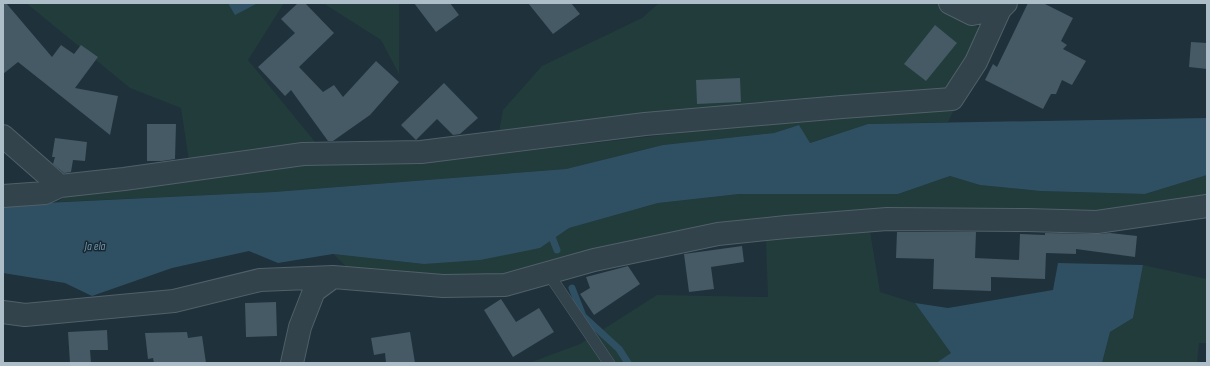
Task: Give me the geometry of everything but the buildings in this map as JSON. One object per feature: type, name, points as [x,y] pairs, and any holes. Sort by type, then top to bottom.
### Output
[{"type":"street","points":[[950,3],[972,14],[1003,6]]},
{"type":"street","points":[[3,196],[45,193],[60,186],[124,179],[303,154],[421,152],[644,124],[842,106],[952,99],[976,62],[1003,6]]},
{"type":"street","points":[[3,136],[60,186]]},
{"type":"street","points":[[3,312],[25,315],[174,301],[260,280],[333,277],[443,286],[505,286],[594,260],[718,234],[887,219],[1097,222],[1207,206]]},
{"type":"street","points":[[292,363],[300,327],[314,291],[333,277]]},
{"type":"lane","points":[[548,273],[608,363]]},
{"type":"green space","points":[[26,3],[284,3],[248,60],[316,143],[189,161],[181,108],[130,88]]},
{"type":"green space","points":[[323,3],[399,3],[399,74],[381,40]]},
{"type":"green space","points":[[659,3],[948,3],[980,29],[947,94],[499,132],[503,110],[542,66],[642,18]]},
{"type":"green space","points":[[959,100],[948,122],[868,124],[809,143],[799,125],[774,133],[663,145],[566,169],[274,192],[58,202],[71,192],[317,161],[509,153]]},
{"type":"green space","points":[[1207,175],[1207,198],[1104,214],[892,212],[496,276],[440,277],[351,271],[333,254],[424,264],[540,248],[569,228],[658,203],[739,194],[898,194],[950,176],[980,185],[1040,191],[1145,194]]},
{"type":"green space","points":[[870,231],[880,292],[915,303],[952,353],[936,363],[529,363],[580,344],[657,295],[768,297],[766,241]]},
{"type":"green space","points":[[1143,265],[1207,279],[1207,343],[1199,343],[1197,363],[1102,363],[1110,332],[1133,318]]},
{"type":"water","points":[[228,3],[258,3],[235,15]]},
{"type":"water","name":"Ja ela","points":[[1207,118],[1207,175],[1145,194],[1040,191],[980,185],[950,176],[898,194],[739,194],[658,203],[569,228],[540,248],[480,260],[424,264],[333,254],[278,263],[249,251],[172,268],[92,296],[65,283],[3,273],[3,205],[274,192],[566,169],[663,145],[774,133],[799,125],[810,143],[868,124]]},
{"type":"water","points":[[1058,263],[1143,265],[1133,318],[1110,332],[1102,363],[936,363],[951,353],[915,303],[948,308],[1053,290]]},
{"type":"waterway","points":[[550,232],[557,250]]},
{"type":"waterway","points":[[572,288],[583,316],[619,349],[628,363]]}]
